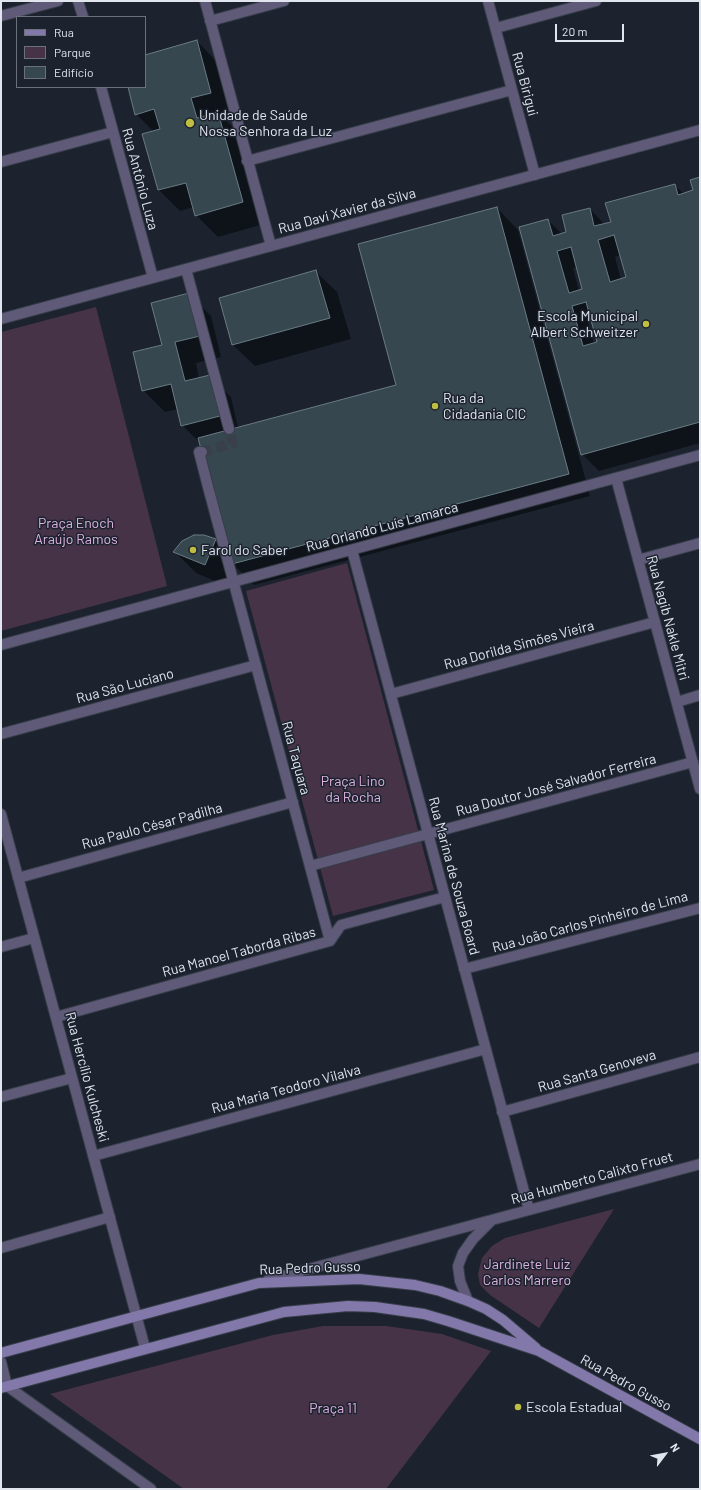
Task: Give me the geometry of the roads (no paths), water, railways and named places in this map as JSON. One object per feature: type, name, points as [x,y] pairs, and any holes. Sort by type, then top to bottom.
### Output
[{"type":"main road","name":"Rua Pedro Gusso","points":[[1,1353],[259,1283],[345,1279],[384,1281],[428,1288],[468,1301],[503,1320],[539,1351]]},
{"type":"main road","name":"Rua Pedro Gusso","points":[[4,1387],[284,1312],[348,1306],[375,1307],[424,1314],[539,1351],[700,1439]]},
{"type":"street","points":[[1,16],[58,1]]},
{"type":"street","points":[[78,1],[83,16]]},
{"type":"street","points":[[205,1],[271,246]]},
{"type":"street","points":[[210,21],[284,1]]},
{"type":"street","name":"Rua Birigui","points":[[488,1],[535,174]]},
{"type":"street","points":[[496,28],[596,1]]},
{"type":"street","name":"Rua Antônio Luza","points":[[101,88],[152,278]]},
{"type":"street","points":[[248,161],[512,90]]},
{"type":"street","name":"Rua Davi Xavier da Silva","points":[[1,319],[700,130]]},
{"type":"street","points":[[1,162],[113,132]]},
{"type":"street","points":[[186,269],[229,429]]},
{"type":"street","points":[[202,452],[199,452],[234,582]]},
{"type":"street","name":"Rua Orlando Luís Lamarca","points":[[1,645],[700,455]]},
{"type":"street","name":"Rua Nagib Nakle Mitri","points":[[616,478],[700,789]]},
{"type":"street","points":[[638,560],[700,543]]},
{"type":"street","name":"Rua Marina de Souza Board","points":[[352,550],[529,1210]]},
{"type":"street","name":"Rua Taquara","points":[[234,582],[330,941]]},
{"type":"street","name":"Rua Dorilda Simões Vieira","points":[[391,694],[655,622]]},
{"type":"street","name":"Rua São Luciano","points":[[1,734],[256,666]]},
{"type":"street","points":[[676,702],[700,695]]},
{"type":"street","name":"Rua Doutor José Salvador Ferreira","points":[[310,866],[693,762]]},
{"type":"street","name":"Rua Paulo César Padilha","points":[[18,878],[293,802]]},
{"type":"street","name":"Rua Hercílio Kulcheski","points":[[1,814],[145,1348]]},
{"type":"street","name":"Rua Manoel Taborda Ribas","points":[[56,1017],[330,941],[341,925],[445,897]]},
{"type":"street","name":"Rua João Carlos Pinheiro de Lima","points":[[464,969],[700,908]]},
{"type":"street","points":[[1,947],[34,938]]},
{"type":"street","name":"Rua Maria Teodoro Vilalva","points":[[93,1156],[486,1049]]},
{"type":"street","name":"Rua Santa Genoveva","points":[[502,1112],[700,1057]]},
{"type":"street","points":[[1,1097],[72,1078]]},
{"type":"street","name":"Rua Humberto Calixto Fruet","points":[[259,1283],[700,1164]]},
{"type":"street","points":[[1,1248],[110,1217]]},
{"type":"street","name":"Rua Humberto Calixto Fruet","points":[[468,1301],[460,1281],[458,1266],[463,1253],[473,1239],[492,1220]]},
{"type":"street","points":[[1,1362],[4,1387],[151,1489]]},
{"type":"tunnel","points":[[202,452],[233,443],[229,429]]},
{"type":"place","name":"Unidade de Saúde Nossa Senhora da Luz","points":[[190,123]]},
{"type":"place","name":"Escola Municipal Albert Schweitzer","points":[[646,324]]},
{"type":"place","name":"Rua da Cidadania CIC","points":[[435,406]]},
{"type":"place","name":"Farol do Saber","points":[[193,550]]},
{"type":"place","name":"Escola Estadual","points":[[518,1407]]},
{"type":"park label","name":"Praça Enoch Araújo Ramos","points":[[76,532]]},
{"type":"park label","name":"Praça Lino da Rocha","points":[[353,790]]},
{"type":"park label","name":"Jardinete Luiz Carlos Marrero","points":[[527,1272]]},
{"type":"park label","name":"Praça 11","points":[[333,1408]]}]
